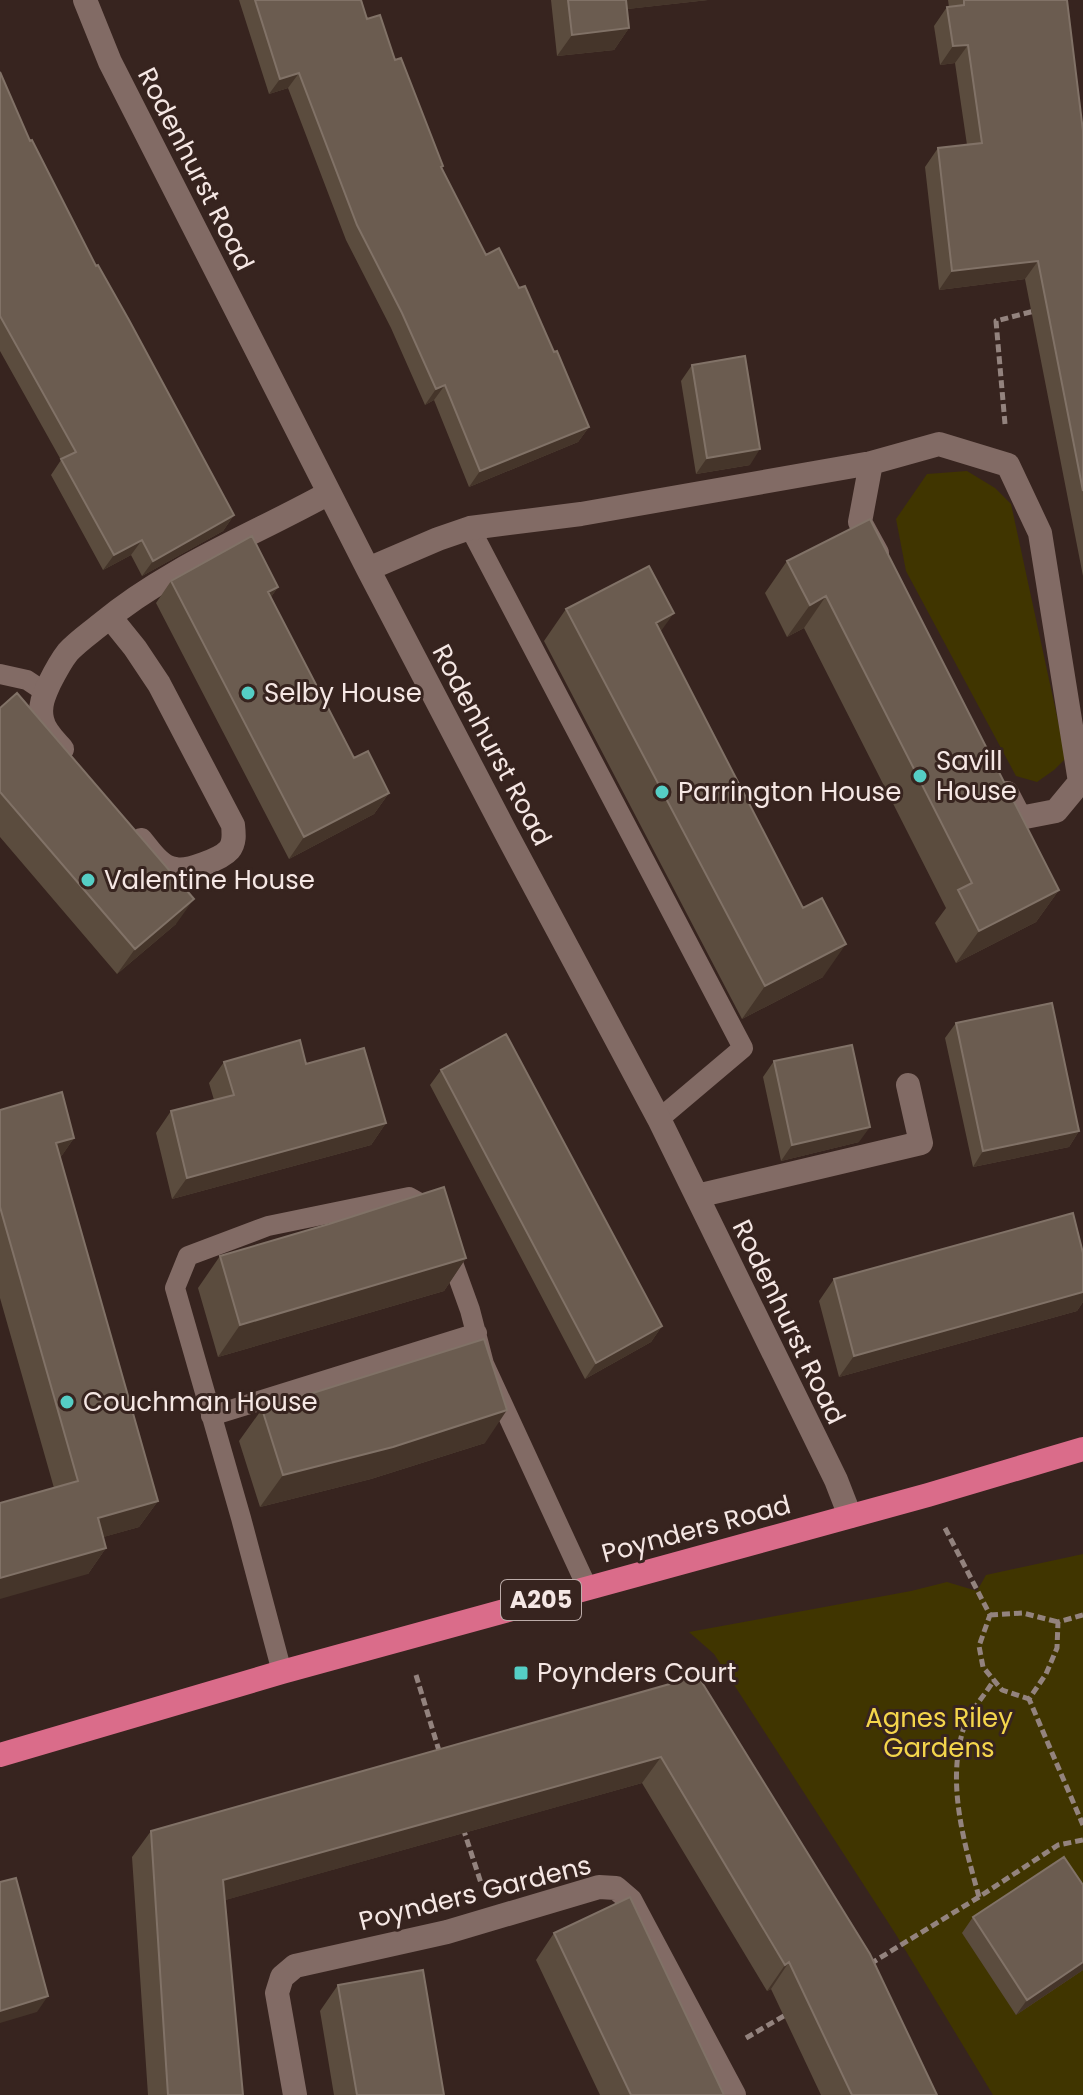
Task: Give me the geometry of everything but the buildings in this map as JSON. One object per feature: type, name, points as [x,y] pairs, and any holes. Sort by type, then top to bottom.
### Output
[{"type":"highway","name":"Poynders Road","points":[[0,1755],[282,1672],[928,1495],[1083,1449]]},
{"type":"street","name":"Rodenhurst Road","points":[[85,0],[110,62],[329,493],[659,1119],[836,1480],[850,1516]]},
{"type":"street","points":[[368,569],[470,528],[581,514],[871,463],[939,444],[1008,465],[1040,533],[1080,782],[1056,811],[1020,818],[999,778]]},
{"type":"street","points":[[871,463],[860,522],[890,577]]},
{"type":"street","points":[[77,767],[47,731],[41,707],[56,669],[70,650],[149,589],[329,493]]},
{"type":"street","points":[[110,617],[159,684],[233,825],[234,838],[230,848],[222,855],[189,869],[174,870],[158,860],[128,825]]},
{"type":"street","points":[[697,1196],[921,1143],[908,1085]]},
{"type":"street","name":"Poynders Gardens","points":[[295,2095],[277,1993],[282,1977],[295,1966],[447,1932],[599,1887],[616,1888],[630,1900],[734,2095]]},
{"type":"lane","points":[[470,528],[743,1048],[659,1119]]},
{"type":"lane","points":[[0,674],[27,680],[45,692]]},
{"type":"lane","points":[[282,1672],[175,1288],[188,1256],[268,1226],[409,1197],[433,1210],[470,1310],[484,1364],[587,1587]]},
{"type":"lane","points":[[211,1416],[477,1333]]},
{"type":"path","points":[[1008,465],[996,321],[1040,310]]},
{"type":"path","points":[[928,1495],[990,1615],[979,1646],[983,1667],[1002,1690],[1029,1699],[1083,1825]]},
{"type":"path","points":[[990,1615],[1023,1613],[1058,1622],[1083,1615]]},
{"type":"path","points":[[1029,1699],[1046,1674],[1057,1648],[1058,1622]]},
{"type":"path","points":[[405,1638],[440,1755]]},
{"type":"path","points":[[979,1897],[961,1832],[955,1771],[965,1725],[994,1680]]},
{"type":"path","points":[[461,1820],[493,1919]]},
{"type":"path","points":[[864,1968],[1058,1845],[1083,1840]]},
{"type":"path","points":[[714,2058],[799,2007]]},
{"type":"green space","points":[[967,471],[995,488],[1011,504],[1066,758],[1037,782],[1016,776],[906,571],[896,519],[927,474]]},
{"type":"green space","name":"Agnes Riley Gardens","points":[[1083,1554],[1083,2095],[993,2095],[895,1933],[714,1654],[689,1632],[947,1582],[977,1591],[986,1575]]},
{"type":"place","name":"Selby House","points":[[248,693]]},
{"type":"place","name":"Savill House","points":[[920,776]]},
{"type":"place","name":"Parrington House","points":[[662,792]]},
{"type":"place","name":"Valentine House","points":[[88,880]]},
{"type":"place","name":"Couchman House","points":[[67,1402]]},
{"type":"place","name":"Poynders Court","points":[[521,1673]]}]
